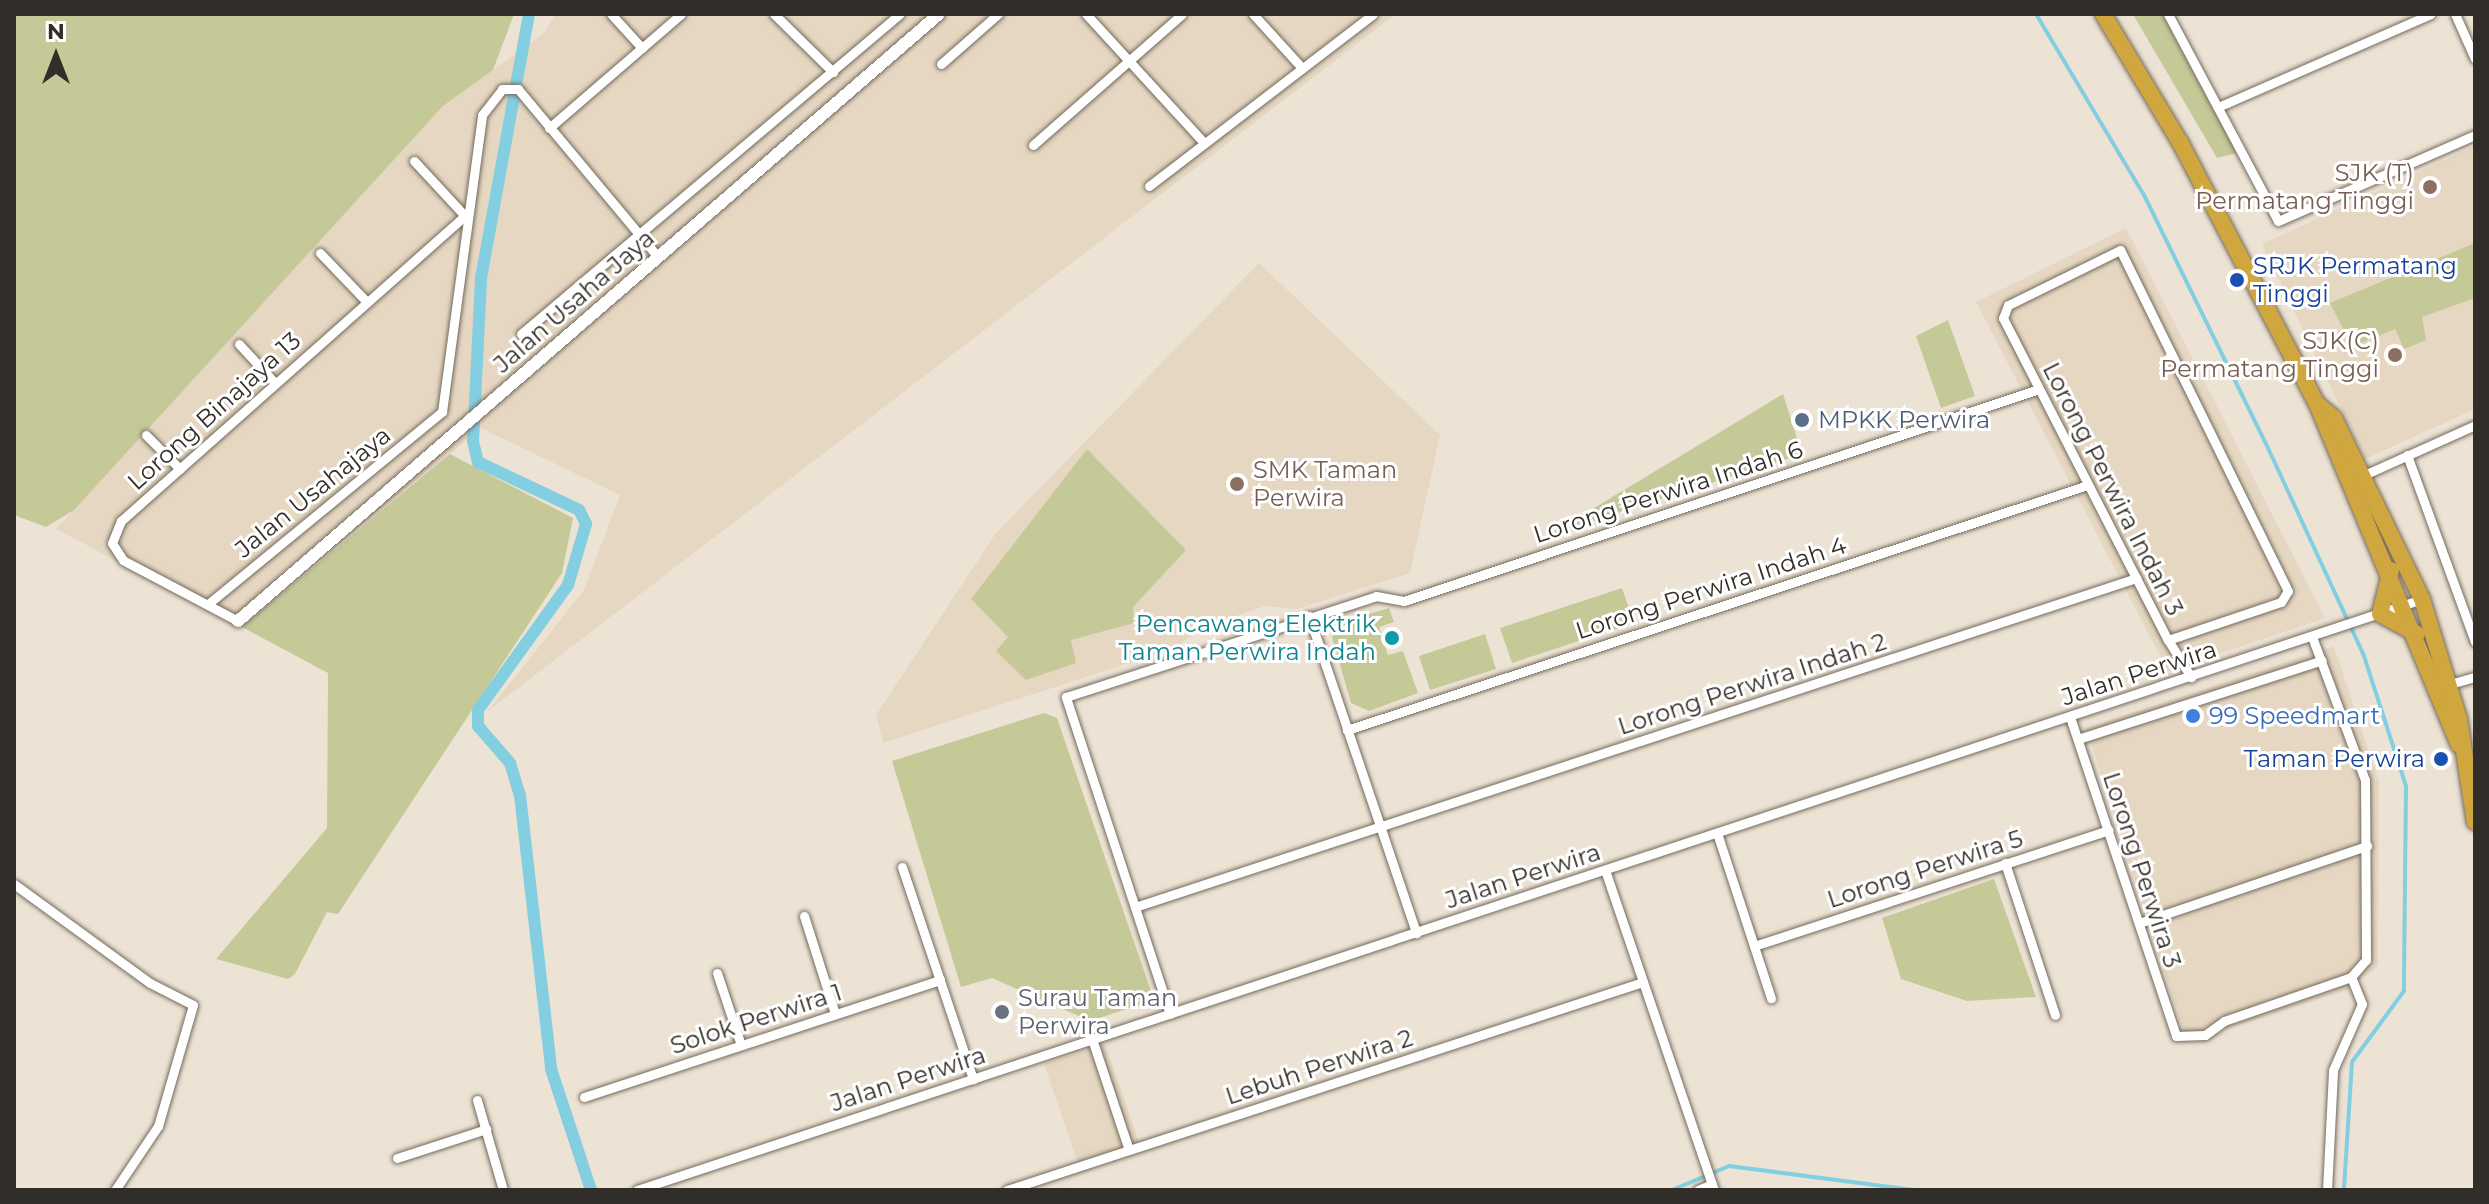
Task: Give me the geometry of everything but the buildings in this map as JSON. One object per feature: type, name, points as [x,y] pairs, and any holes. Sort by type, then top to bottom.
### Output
[{"type":"highway","points":[[2106,15],[2181,144],[2317,404],[2391,569],[2414,602],[2418,635],[2465,754]]},
{"type":"highway","points":[[2317,404],[2334,418],[2364,475],[2450,684],[2475,822]]},
{"type":"highway","points":[[2391,569],[2372,617],[2418,635]]},
{"type":"street","points":[[611,14],[642,48]]},
{"type":"street","points":[[549,128],[681,14]]},
{"type":"street","points":[[774,14],[833,72]]},
{"type":"street","name":"Jalan Usaha Jaya","points":[[521,334],[641,236],[900,14]]},
{"type":"street","name":"Jalan Usaha Jaya","points":[[238,621],[939,14]]},
{"type":"street","points":[[941,64],[998,14]]},
{"type":"street","points":[[1086,14],[1204,143]]},
{"type":"street","points":[[1033,145],[1182,14]]},
{"type":"street","points":[[1253,14],[1302,68]]},
{"type":"street","points":[[1149,186],[1373,14]]},
{"type":"street","points":[[2168,14],[2278,221],[2475,135]]},
{"type":"street","points":[[2218,107],[2431,14]]},
{"type":"street","points":[[2455,14],[2475,59]]},
{"type":"street","points":[[465,216],[482,115],[502,89],[518,89],[658,257]]},
{"type":"street","points":[[414,161],[465,216]]},
{"type":"street","name":"Lorong Binajaya 13","points":[[238,621],[123,560],[112,543],[121,521],[465,216]]},
{"type":"street","name":"Jalan Usahajaya","points":[[208,604],[442,412],[465,216]]},
{"type":"street","name":"Lorong Perwira Indah 3","points":[[2168,640],[2281,602],[2288,591],[2120,250],[2008,305],[2003,318],[2168,640],[2191,677]]},
{"type":"street","points":[[320,253],[367,302]]},
{"type":"street","points":[[239,344],[275,383]]},
{"type":"street","name":"Lorong Perwira Indah 6","points":[[1135,907],[1066,697],[1376,596],[1404,601],[2039,389]]},
{"type":"street","points":[[2364,475],[2475,425]]},
{"type":"street","points":[[146,435],[180,469]]},
{"type":"street","points":[[2407,455],[2470,602],[2475,642]]},
{"type":"street","name":"Lorong Perwira Indah 4","points":[[1347,730],[2088,485]]},
{"type":"street","name":"Lorong Perwira Indah 2","points":[[1135,907],[2136,578]]},
{"type":"street","name":"Jalan Perwira","points":[[637,1190],[2414,602]]},
{"type":"street","points":[[1309,616],[1416,933]]},
{"type":"street","points":[[2312,637],[2365,780],[2367,846],[2369,947],[2363,968],[2351,977],[2362,1004],[2333,1070],[2327,1190]]},
{"type":"street","points":[[2078,739],[2322,660]]},
{"type":"street","points":[[2450,684],[2475,677]]},
{"type":"street","name":"Lorong Perwira 3","points":[[2070,717],[2176,1036],[2205,1035],[2224,1021],[2351,977]]},
{"type":"street","name":"Lorong Perwira 5","points":[[1754,946],[2108,830]]},
{"type":"street","points":[[1717,833],[1771,998]]},
{"type":"street","points":[[2139,923],[2367,846]]},
{"type":"street","points":[[2005,863],[2055,1015]]},
{"type":"street","points":[[902,867],[973,1079]]},
{"type":"street","points":[[1605,870],[1712,1185],[1698,1190]]},
{"type":"street","points":[[14,884],[150,983],[193,1005],[158,1126],[115,1190]]},
{"type":"street","points":[[1135,907],[1170,1014]]},
{"type":"street","points":[[804,916],[835,1014]]},
{"type":"street","points":[[717,973],[741,1045]]},
{"type":"street","name":"Solok Perwira 1","points":[[584,1097],[940,980]]},
{"type":"street","name":"Lebuh Perwira 2","points":[[1007,1190],[1643,982]]},
{"type":"street","points":[[1092,1039],[1129,1150]]},
{"type":"street","points":[[477,1100],[503,1190]]},
{"type":"street","points":[[397,1158],[486,1129]]},
{"type":"shaded area","points":[[556,14],[1396,14],[488,711],[584,590],[620,495],[481,428],[242,627],[56,529],[443,106],[543,34]]},
{"type":"shaded area","name":"SJK(C) Permatang Tinggi","points":[[2475,146],[2475,409],[2365,459],[2262,244]]},
{"type":"shaded area","points":[[2126,228],[2325,618],[2168,671],[1976,302]]},
{"type":"shaded area","name":"SMK Taman Perwira","points":[[1259,263],[1440,435],[1410,573],[1297,609],[1265,606],[1198,629],[1178,647],[883,743],[876,715],[996,533]]},
{"type":"shaded area","points":[[2334,646],[2379,782],[2378,966],[2347,990],[2187,1042],[2086,728]]},
{"type":"shaded area","points":[[1105,1044],[1139,1142],[1078,1163],[1044,1064]]},
{"type":"green space","points":[[15,14],[514,14],[493,70],[443,106],[74,510],[46,527],[14,515]]},
{"type":"green space","points":[[2162,14],[2237,153],[2217,158],[2134,16]]},
{"type":"green space","points":[[2475,243],[2475,298],[2422,317],[2426,340],[2404,349],[2395,329],[2357,345],[2349,341],[2330,303]]},
{"type":"green space","points":[[1948,320],[1975,396],[1941,408],[1916,336]]},
{"type":"green space","points":[[1783,394],[1802,454],[1549,535],[1717,434]]},
{"type":"green space","points":[[1087,449],[1186,550],[1133,607],[1134,623],[1071,640],[1076,663],[1026,680],[996,651],[1008,637],[971,599]]},
{"type":"green space","points":[[450,454],[573,518],[562,573],[338,914],[327,912],[295,974],[288,979],[216,959],[327,828],[328,673],[242,627]]},
{"type":"green space","points":[[1622,588],[1634,623],[1512,663],[1500,628]]},
{"type":"green space","points":[[1389,608],[1394,622],[1379,627],[1388,655],[1403,651],[1418,693],[1369,711],[1351,703],[1332,637],[1339,623]]},
{"type":"green space","points":[[1485,634],[1496,669],[1430,690],[1419,656]]},
{"type":"green space","points":[[1044,713],[1057,718],[1154,1000],[1090,1021],[992,978],[961,987],[892,761]]},
{"type":"green space","points":[[1994,879],[2036,997],[1967,1001],[1901,979],[1882,918]]},
{"type":"waterway","points":[[529,14],[481,279],[473,441],[478,462],[579,510],[586,524],[568,585],[478,710],[478,726],[510,763],[520,795],[551,1069],[591,1190]]},
{"type":"waterway","points":[[2036,14],[2145,197],[2268,448],[2364,656],[2406,786],[2404,991],[2352,1062],[2344,1190]]},
{"type":"waterway","points":[[1672,1190],[1729,1166],[1913,1190]]},
{"type":"place","name":"SJK (T) Permatang Tinggi","points":[[2430,187]]},
{"type":"place","name":"SRJK Permatang Tinggi","points":[[2237,280]]},
{"type":"place","name":"SJK(C) Permatang Tinggi","points":[[2395,355]]},
{"type":"place","name":"MPKK Perwira","points":[[1802,420]]},
{"type":"place","name":"SMK Taman Perwira","points":[[1237,484]]},
{"type":"place","name":"Pencawang Elektrik Taman Perwira Indah","points":[[1392,638]]},
{"type":"place","name":"99 Speedmart","points":[[2193,716]]},
{"type":"place","name":"Taman Perwira","points":[[2441,759]]},
{"type":"place","name":"Surau Taman Perwira","points":[[1002,1012]]}]
